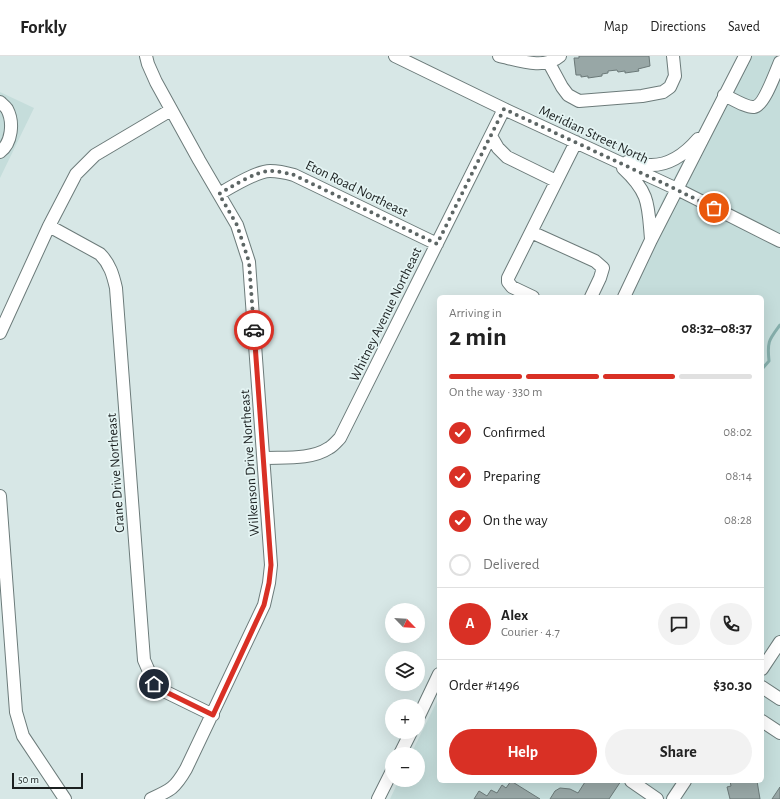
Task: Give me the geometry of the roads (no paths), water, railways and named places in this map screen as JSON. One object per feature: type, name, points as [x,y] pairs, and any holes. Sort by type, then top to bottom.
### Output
[{"type":"street","name":"Wilkenson Drive Northeast","points":[[146,56],[156,82],[171,110],[237,225],[249,262],[271,565],[264,605],[186,769],[177,784],[151,799]]},
{"type":"street","name":"Meridian Street North","points":[[395,56],[504,109],[677,189],[780,241]]},
{"type":"street","points":[[499,56],[539,64],[555,59],[562,87],[568,95],[579,101],[642,96],[663,92],[670,87],[675,76],[673,56]]},
{"type":"street","points":[[625,295],[651,240],[745,56]]},
{"type":"street","points":[[724,96],[748,106],[754,107],[759,105],[766,94],[780,62]]},
{"type":"street","points":[[0,102],[7,108],[11,134],[4,150],[0,152]]},
{"type":"street","name":"Whitney Avenue Northeast","points":[[264,458],[315,455],[329,448],[340,438],[504,109]]},
{"type":"street","points":[[0,333],[49,226],[76,174],[95,155],[171,110]]},
{"type":"street","points":[[613,160],[650,166],[664,163],[689,149],[706,131]]},
{"type":"street","points":[[491,136],[498,148],[507,157],[556,181]]},
{"type":"street","points":[[529,295],[512,287],[508,282],[508,278],[576,142]]},
{"type":"street","points":[[613,160],[634,179],[644,193],[648,207],[651,240]]},
{"type":"street","name":"Eton Road Northeast","points":[[219,194],[243,180],[268,170],[286,172],[437,244]]},
{"type":"street","name":"Crane Drive Northeast","points":[[49,226],[100,254],[106,260],[112,272],[116,288],[144,660],[154,684],[166,692],[213,715]]},
{"type":"street","points":[[531,232],[595,261],[603,268],[592,295]]},
{"type":"street","points":[[0,496],[16,712],[23,736],[65,799]]},
{"type":"street","points":[[764,667],[776,656],[780,642]]},
{"type":"street","points":[[425,703],[437,678]]},
{"type":"street","points":[[764,688],[780,699]]},
{"type":"street","points":[[764,722],[780,733]]},
{"type":"street","points":[[634,783],[657,799]]},
{"type":"street","points":[[673,799],[683,783]]},
{"type":"street","points":[[378,799],[385,785]]},
{"type":"waterway","points":[[764,367],[769,361],[768,349],[770,341],[780,325]]}]
